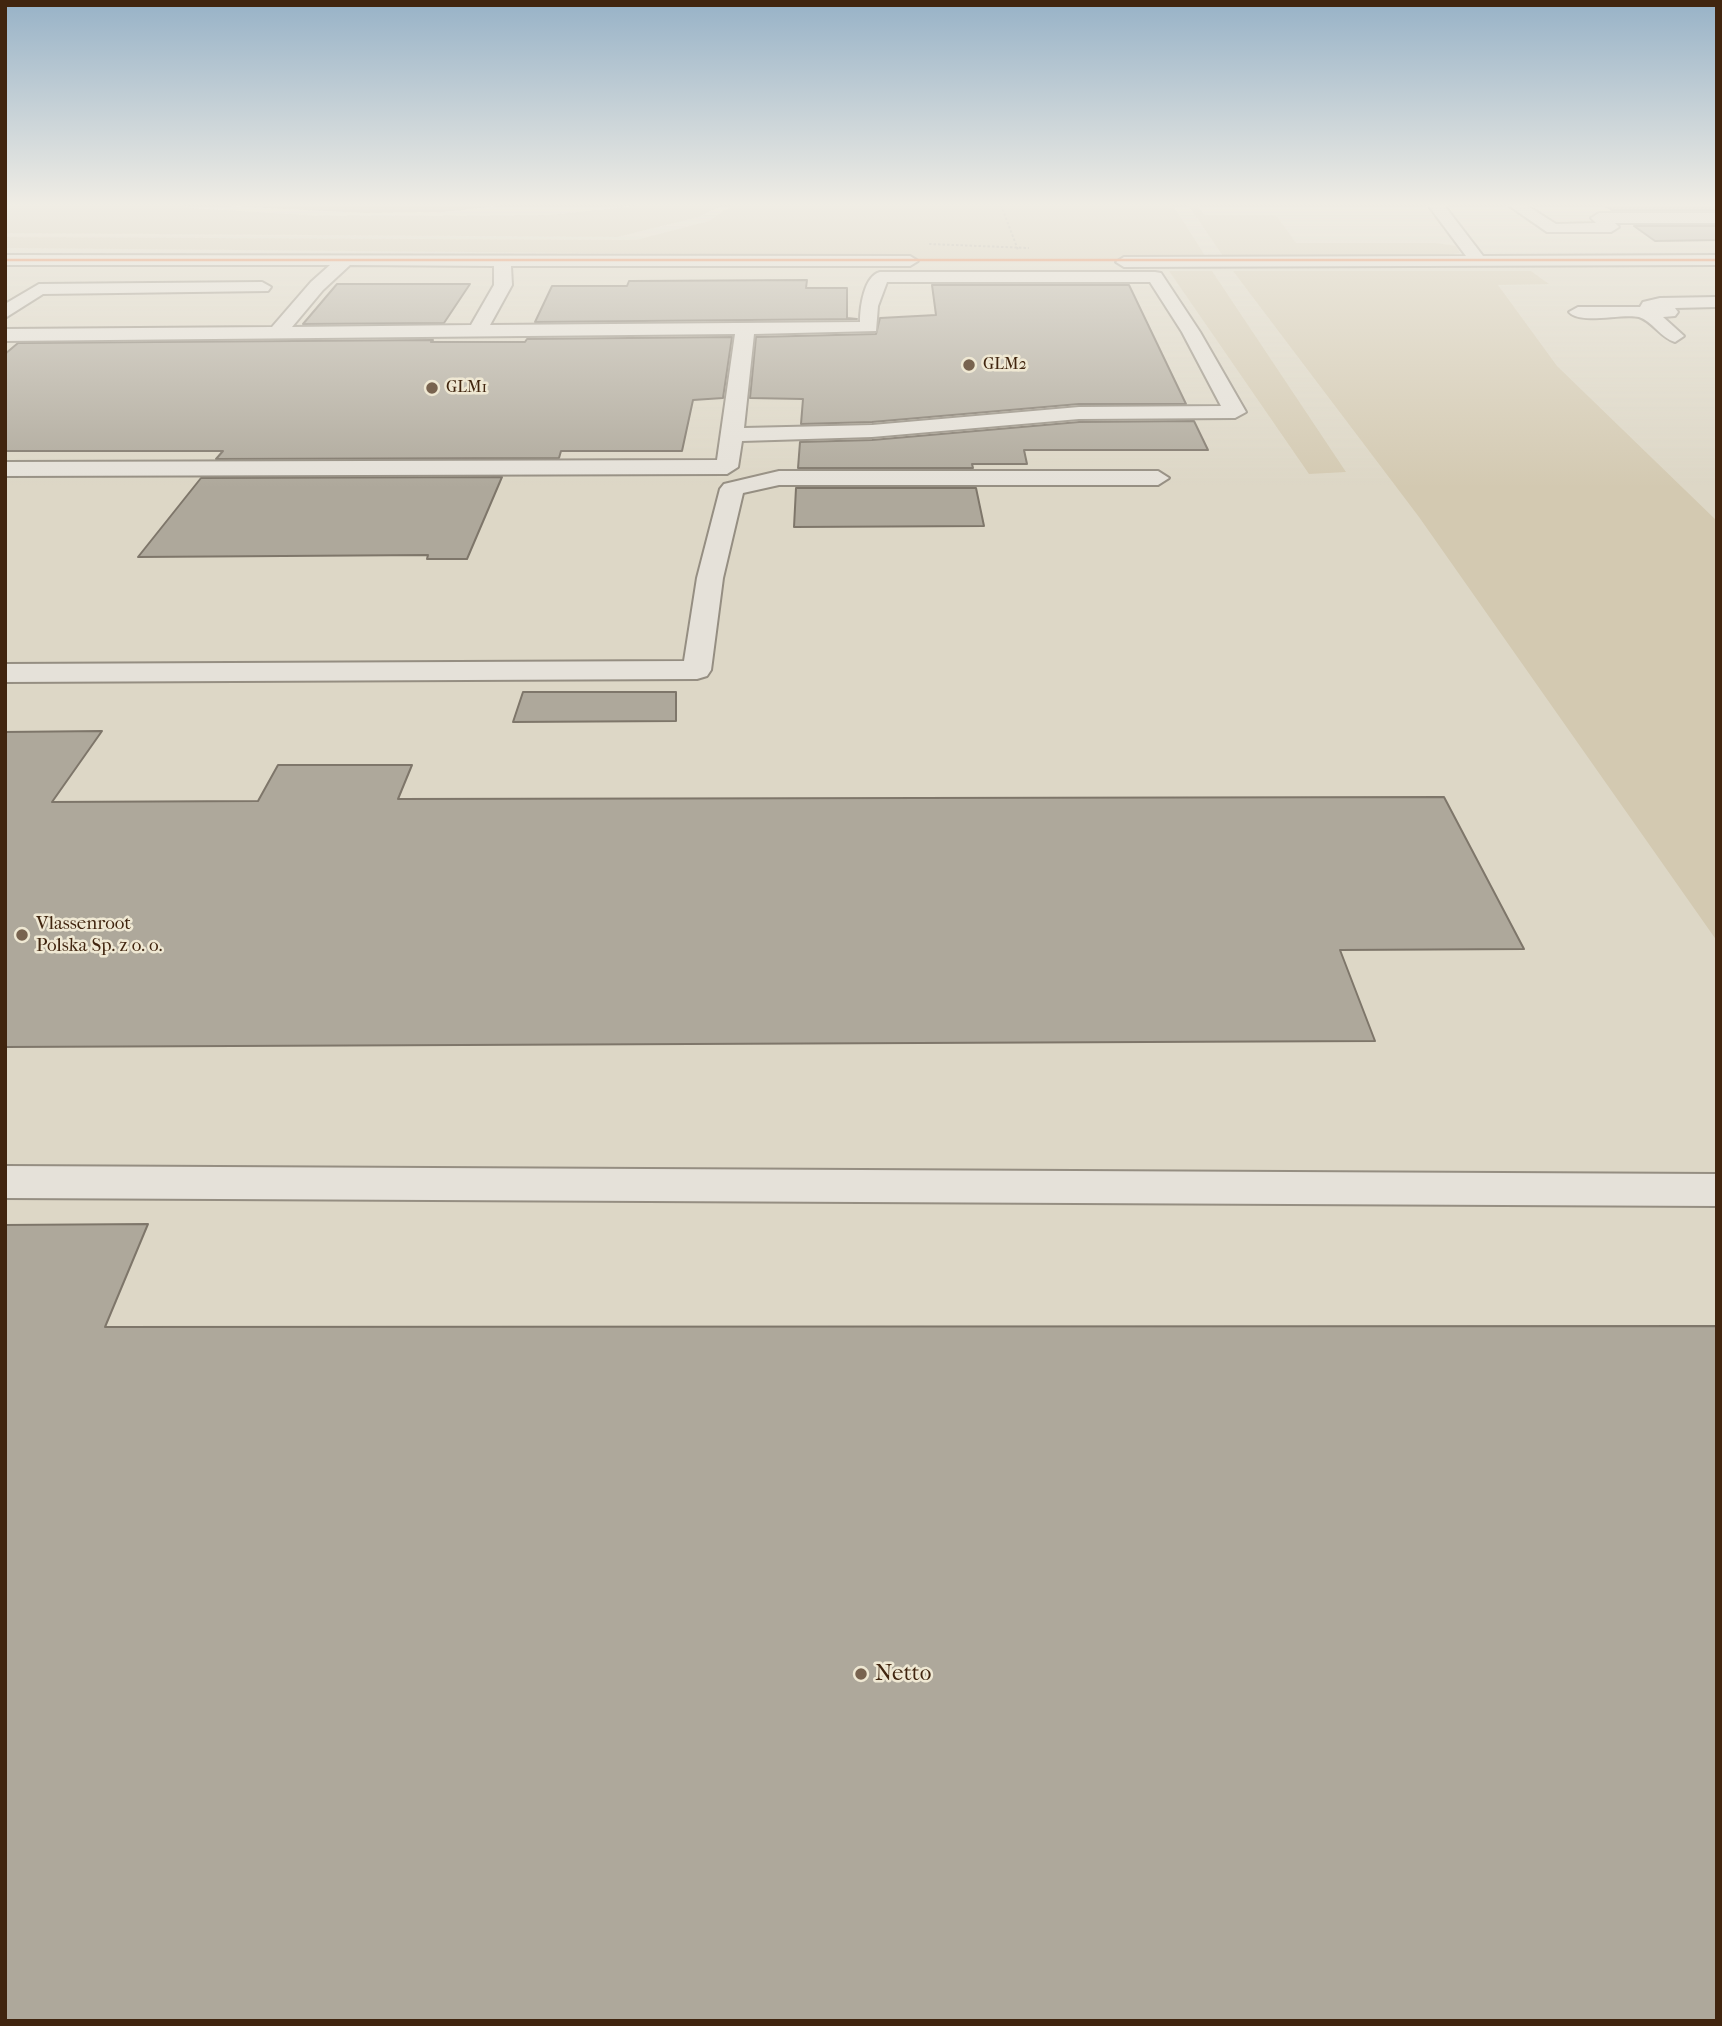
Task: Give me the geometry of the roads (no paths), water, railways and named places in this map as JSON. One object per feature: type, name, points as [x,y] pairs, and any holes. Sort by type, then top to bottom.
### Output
[{"type":"street","points":[[5,313],[24,300]]},
{"type":"street","points":[[279,331],[306,300]]},
{"type":"street","points":[[478,329],[495,300]]},
{"type":"street","points":[[5,335],[869,327],[871,300]]},
{"type":"street","points":[[732,435],[872,431],[1079,413],[1235,412],[1170,300]]},
{"type":"street","points":[[1645,312],[1649,306],[1660,303],[1717,302]]},
{"type":"street","points":[[1578,312],[1717,312]]},
{"type":"street","points":[[1645,312],[1675,336]]},
{"type":"street","points":[[5,469],[727,467],[745,328]]},
{"type":"street","points":[[5,673],[697,670],[710,578],[732,489],[779,478],[1158,478]]},
{"type":"street","points":[[5,1182],[1717,1190]]},
{"type":"place","name":"GLM2","points":[[969,365]]},
{"type":"place","name":"GLM1","points":[[432,388]]},
{"type":"place","name":"Vlassenroot Polska Sp. z o. o.","points":[[22,935]]},
{"type":"place","name":"Netto","points":[[861,1674]]}]
